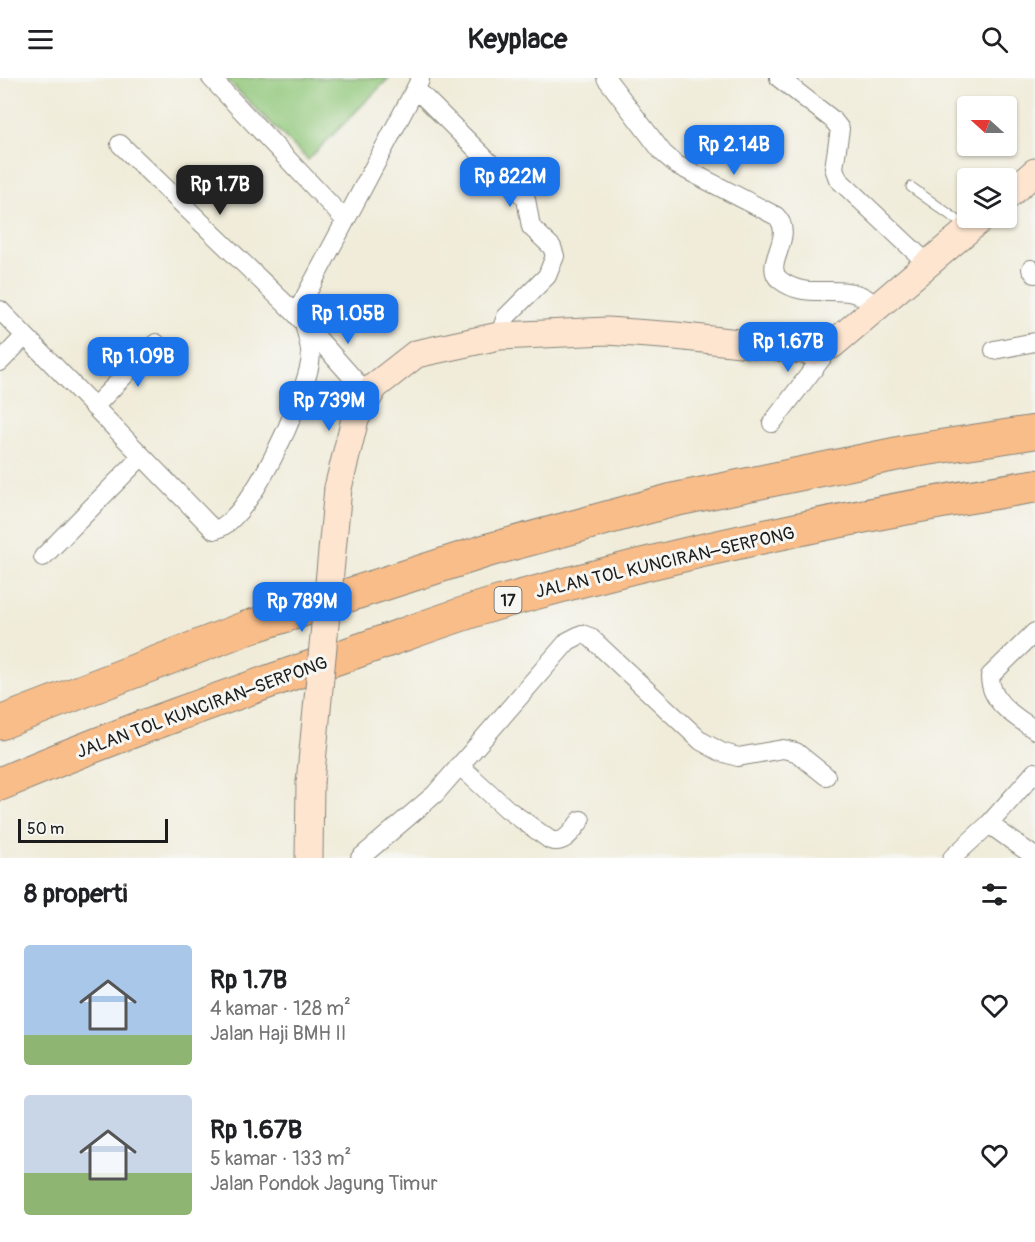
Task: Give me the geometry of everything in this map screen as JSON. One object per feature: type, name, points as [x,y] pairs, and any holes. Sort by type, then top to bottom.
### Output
[{"type":"highway","points":[[0,723],[246,628],[489,550],[673,500],[910,450],[1035,432]]},
{"type":"highway","name":"JALAN TOL KUNCIRAN–SERPONG","points":[[0,784],[54,761],[266,682],[503,602],[685,555],[921,504],[1035,486]]},
{"type":"street","points":[[211,78],[345,220]]},
{"type":"street","points":[[606,78],[663,153],[676,165],[776,216],[783,222],[785,229],[774,266],[775,274],[780,280],[814,292],[842,290],[860,293],[879,308]]},
{"type":"street","points":[[779,78],[833,120],[840,129],[834,168],[838,179],[928,264]]},
{"type":"street","points":[[0,310],[211,529],[219,529],[240,510],[258,486],[288,423],[310,363],[310,347],[301,320],[345,220],[418,83],[526,199],[531,227],[552,247],[555,256],[547,276],[506,317],[499,336]]},
{"type":"street","points":[[120,144],[301,320],[369,396]]},
{"type":"street","points":[[1017,187],[1035,172]]},
{"type":"street","points":[[772,423],[832,345],[879,308],[970,228]]},
{"type":"street","points":[[309,858],[310,783],[338,488],[355,418],[375,386],[416,354],[499,336],[607,331],[812,351],[832,345]]},
{"type":"street","points":[[0,362],[25,336]]},
{"type":"street","points":[[994,350],[1035,342]]},
{"type":"street","points":[[94,407],[156,343]]},
{"type":"street","points":[[43,557],[141,457]]},
{"type":"street","points":[[1035,632],[996,667],[990,676],[990,686],[994,698],[1035,730]]},
{"type":"street","points":[[360,858],[435,794],[568,641],[582,634],[590,637],[701,741],[721,752],[738,757],[783,749],[796,752],[826,776]]},
{"type":"street","points":[[459,765],[507,809],[561,850],[564,840],[581,820]]},
{"type":"street","points":[[952,858],[989,824],[1035,772]]},
{"type":"street","points":[[989,824],[1035,858]]},
{"type":"lane","points":[[911,187],[957,212]]},
{"type":"green space","points":[[225,78],[389,78],[308,160]]}]
